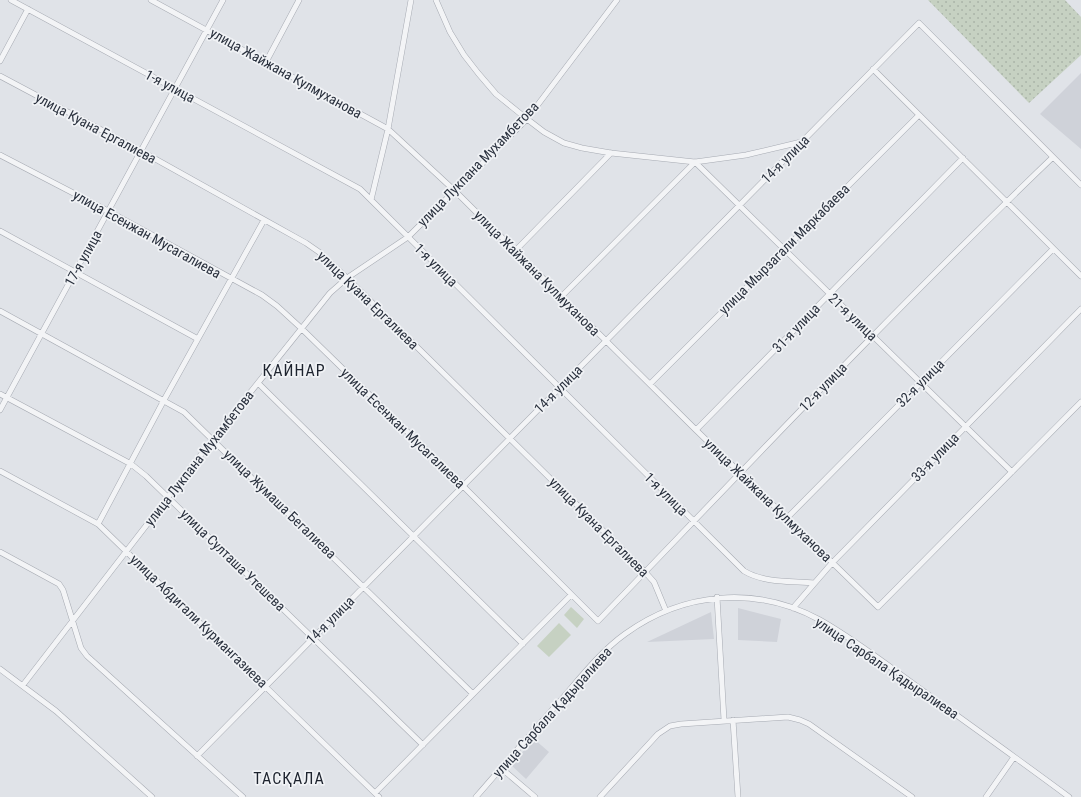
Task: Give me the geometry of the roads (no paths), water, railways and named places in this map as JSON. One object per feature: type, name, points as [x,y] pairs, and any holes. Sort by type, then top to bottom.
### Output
[{"type":"street","name":"1-я улица","points":[[11,0],[360,189],[744,571],[753,576],[763,578],[814,583]]},
{"type":"street","name":"улица Жайжана Кулмуханова","points":[[151,0],[388,129],[454,191],[878,607],[1012,472]]},
{"type":"street","name":"17-я улица","points":[[0,410],[223,0]]},
{"type":"street","points":[[266,62],[299,0]]},
{"type":"street","points":[[371,200],[388,129],[411,0]]},
{"type":"street","points":[[436,0],[450,32],[464,55],[496,94],[544,132],[564,143],[611,153],[695,162],[746,155],[802,142]]},
{"type":"street","name":"улица Лукпана Мухамбетова","points":[[23,685],[213,439],[330,293],[347,278],[408,237],[527,119],[617,0]]},
{"type":"street","points":[[0,61],[28,9]]},
{"type":"street","name":"14-я улица","points":[[197,756],[919,23],[1053,157]]},
{"type":"street","points":[[873,69],[1081,276]]},
{"type":"street","name":"улица Куана Ергалиева","points":[[0,76],[141,151],[306,243],[319,252],[645,572],[654,582],[666,611]]},
{"type":"street","name":"улица Мырзагали Маркабаева","points":[[650,384],[919,115]]},
{"type":"street","points":[[514,251],[611,153]]},
{"type":"street","name":"улица Есенжан Мусагалиева","points":[[0,155],[108,211],[230,279],[262,295],[277,306],[463,486],[598,622]]},
{"type":"street","points":[[1053,157],[1081,185]]},
{"type":"street","name":"12-я улица","points":[[598,622],[740,472],[873,336],[1006,202],[1053,157]]},
{"type":"street","name":"31-я улица","points":[[696,430],[963,158]]},
{"type":"street","points":[[561,297],[695,162]]},
{"type":"street","name":"21-я улица","points":[[695,162],[1012,472]]},
{"type":"street","points":[[98,524],[230,279],[264,220]]},
{"type":"street","points":[[0,232],[198,339]]},
{"type":"street","name":"32-я улица","points":[[787,518],[1053,249]]},
{"type":"street","name":"33-я улица","points":[[793,608],[832,563],[1081,309]]},
{"type":"street","name":"улица Жумаша Бегалиева","points":[[0,311],[184,412],[474,694]]},
{"type":"street","points":[[258,383],[523,644]]},
{"type":"street","name":"улица Султаша Утешева","points":[[0,394],[131,464],[168,497],[423,745]]},
{"type":"street","points":[[1012,472],[1081,402]]},
{"type":"street","name":"улица Абдигали Курмангазиева","points":[[0,471],[98,524],[377,795]]},
{"type":"street","points":[[0,552],[59,584],[63,590],[81,648],[87,656],[243,797]]},
{"type":"street","points":[[377,795],[423,745],[571,595]]},
{"type":"street","points":[[717,597],[724,720]]},
{"type":"street","name":"улица Сарбала Қадыралиева","points":[[476,797],[593,663],[623,635],[640,624],[666,611],[690,603],[717,597],[754,599],[793,608],[819,620],[871,653],[1070,797]]},
{"type":"street","points":[[0,668],[56,711],[152,797]]},
{"type":"street","points":[[600,797],[658,734],[670,726],[724,720],[788,717],[809,724],[912,797]]},
{"type":"street","points":[[732,720],[738,797]]},
{"type":"street","points":[[986,797],[1014,757]]},
{"type":"street","points":[[501,768],[535,797]]},
{"type":"district","name":"ҚАЙНАР","points":[[294,370]]},
{"type":"district","name":"ТАСҚАЛА","points":[[289,778]]}]
